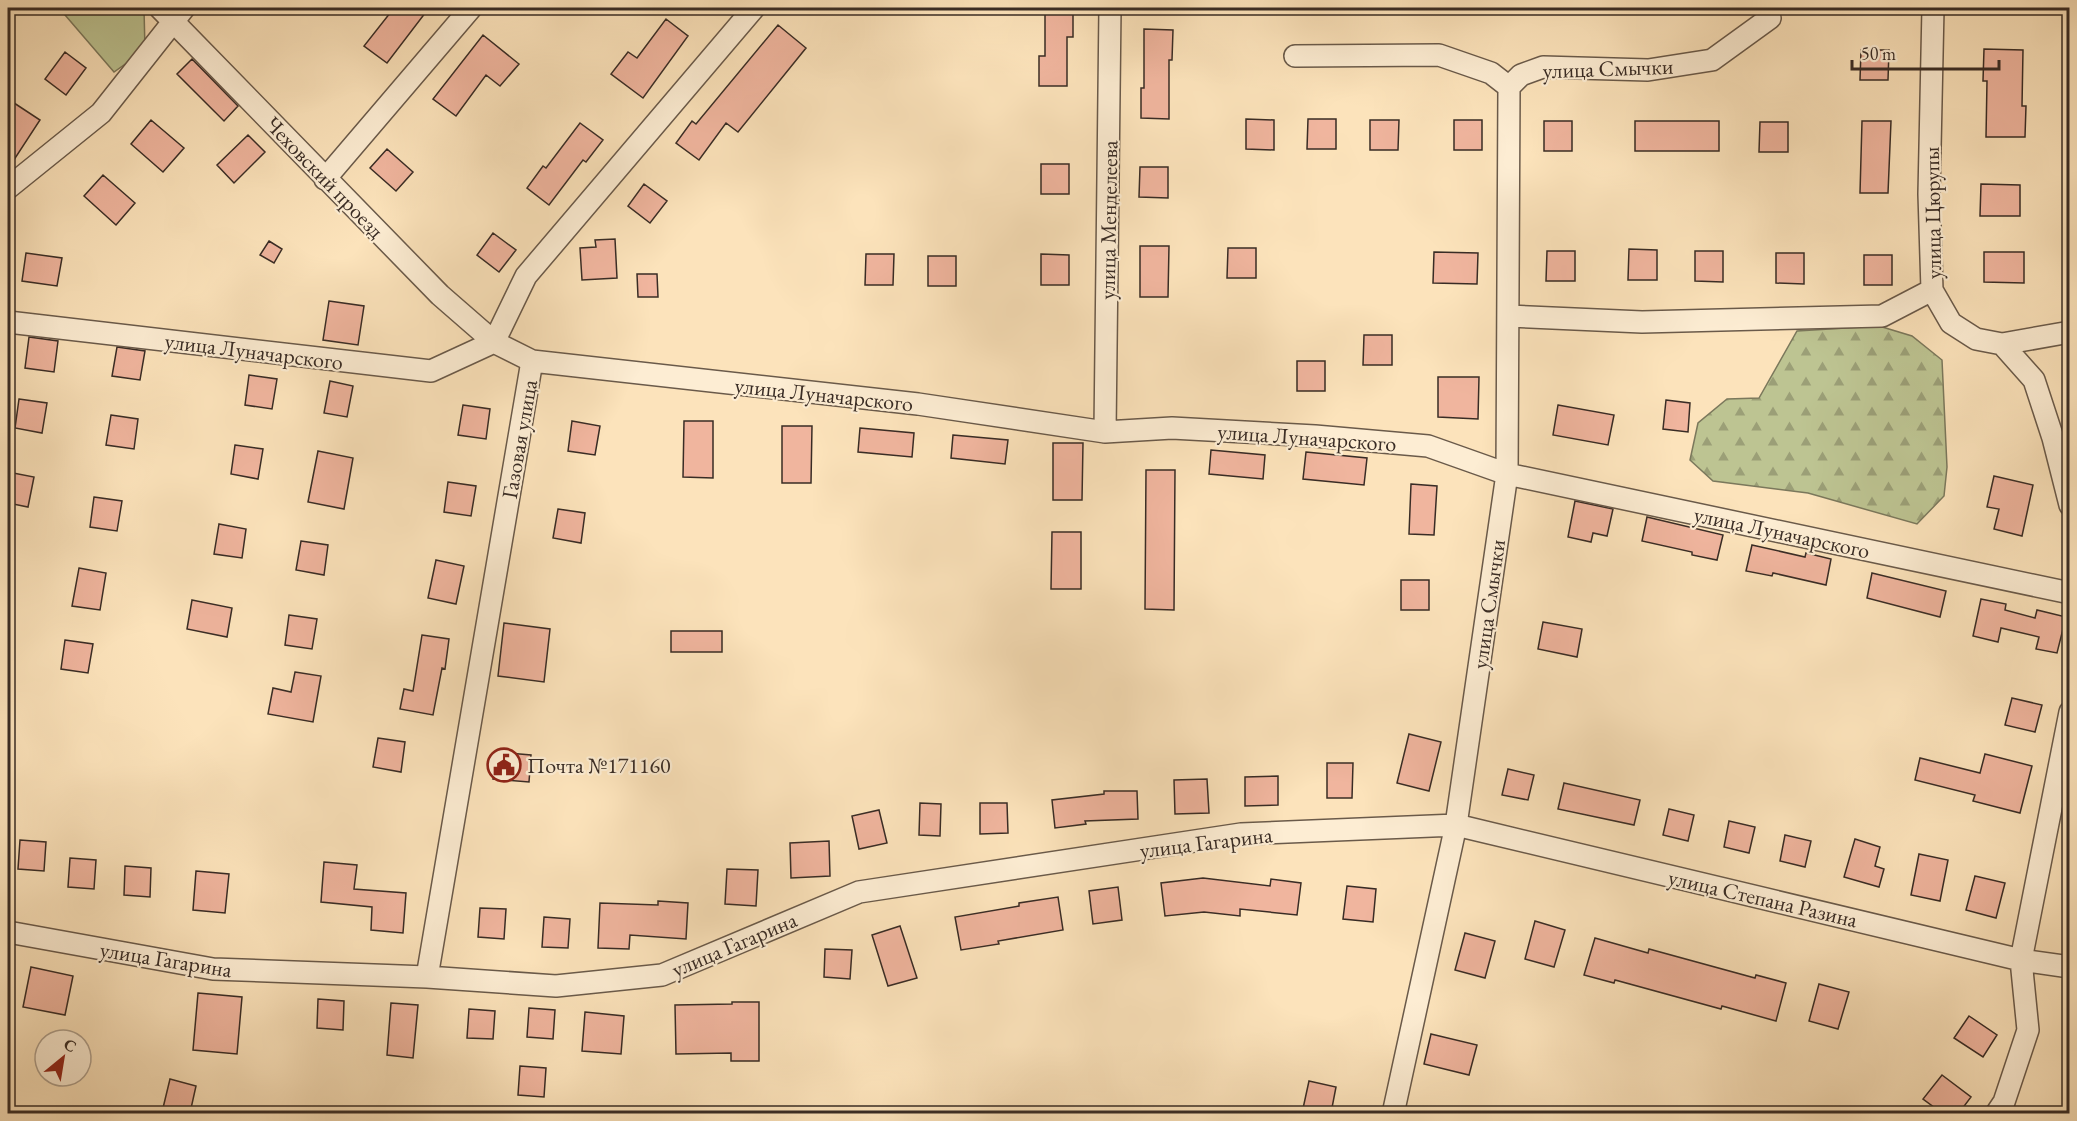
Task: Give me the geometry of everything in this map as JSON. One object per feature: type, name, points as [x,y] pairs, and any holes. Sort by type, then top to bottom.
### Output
[{"type":"street","points":[[325,179],[471,8]]},
{"type":"street","points":[[494,342],[526,276],[754,8]]},
{"type":"street","name":"улица Менделеева","points":[[1105,432],[1110,8]]},
{"type":"street","name":"улица Цюрупы","points":[[1933,8],[1929,194],[1932,290],[1951,323],[1976,339],[2002,344]]},
{"type":"street","points":[[8,189],[101,113],[173,12]]},
{"type":"street","name":"Чеховский проезд","points":[[173,12],[325,179],[440,295],[494,342]]},
{"type":"street","name":"улица Смычки","points":[[1393,1113],[1456,825],[1507,474],[1509,87],[1521,75],[1543,67],[1648,70],[1712,60],[1770,18]]},
{"type":"street","points":[[1295,56],[1439,55],[1491,73],[1509,87]]},
{"type":"street","points":[[1508,316],[1642,322],[1882,316],[1932,290]]},
{"type":"street","name":"улица Луначарского","points":[[8,322],[431,371],[494,342]]},
{"type":"street","points":[[2002,344],[2070,332]]},
{"type":"street","name":"Газовая улица","points":[[427,977],[532,361],[494,342]]},
{"type":"street","points":[[2002,344],[2034,381],[2053,438],[2070,505]]},
{"type":"street","name":"улица Луначарского","points":[[532,361],[918,404],[1105,432],[1172,428],[1315,436],[1428,446],[1507,474],[2070,593]]},
{"type":"street","points":[[1996,1113],[2004,1102],[2028,1030],[2021,960],[2070,712]]},
{"type":"street","name":"улица Гагарина","points":[[8,932],[213,969],[427,977],[556,986],[662,975],[859,892],[1241,834],[1456,825]]},
{"type":"street","name":"улица Степана Разина","points":[[1456,825],[2021,960],[2070,967]]},
{"type":"green space","points":[[59,8],[142,8],[144,9],[145,50],[114,72]]},
{"type":"green space","points":[[1879,326],[1912,336],[1942,360],[1947,467],[1944,496],[1917,524],[1808,493],[1713,481],[1690,460],[1698,423],[1727,399],[1759,398],[1797,331]]},
{"type":"building","points":[[394,8],[429,8],[387,63],[364,46]]},
{"type":"building","points":[[1045,8],[1073,8],[1073,37],[1067,37],[1067,86],[1039,86],[1039,56],[1045,56]]},
{"type":"building","points":[[666,19],[688,36],[643,98],[611,74],[628,52],[637,58]]},
{"type":"building","points":[[778,25],[806,48],[738,132],[726,123],[699,160],[676,143],[692,121],[696,124]]},
{"type":"building","points":[[1144,29],[1173,30],[1172,60],[1169,60],[1169,119],[1141,118],[1141,88],[1144,88]]},
{"type":"building","points":[[483,35],[519,64],[500,86],[486,75],[456,116],[433,99]]},
{"type":"building","points":[[1984,49],[2023,50],[2022,106],[2026,106],[2025,137],[1986,137],[1987,81],[1983,81]]},
{"type":"building","points":[[1861,50],[1889,50],[1888,80],[1860,80]]},
{"type":"building","points":[[65,52],[86,68],[66,95],[45,79]]},
{"type":"building","points":[[192,59],[238,106],[224,121],[177,74]]},
{"type":"building","points":[[8,99],[40,120],[8,169]]},
{"type":"building","points":[[1246,119],[1274,120],[1274,150],[1246,149]]},
{"type":"building","points":[[1308,119],[1336,119],[1336,149],[1307,149]]},
{"type":"building","points":[[151,120],[184,148],[163,172],[131,144]]},
{"type":"building","points":[[1370,120],[1399,120],[1398,150],[1370,150]]},
{"type":"building","points":[[1454,120],[1482,120],[1482,150],[1454,150]]},
{"type":"building","points":[[1544,121],[1572,121],[1572,151],[1544,151]]},
{"type":"building","points":[[1635,121],[1719,121],[1719,151],[1635,151]]},
{"type":"building","points":[[1862,121],[1891,121],[1888,193],[1860,193]]},
{"type":"building","points":[[1760,122],[1788,122],[1788,152],[1759,152]]},
{"type":"building","points":[[580,123],[603,140],[586,162],[583,160],[549,205],[527,188],[543,166],[546,168]]},
{"type":"building","points":[[248,135],[265,152],[234,183],[217,165]]},
{"type":"building","points":[[387,149],[413,172],[396,191],[370,168]]},
{"type":"building","points":[[1041,164],[1069,164],[1069,194],[1041,194]]},
{"type":"building","points":[[1140,167],[1168,167],[1168,198],[1139,197]]},
{"type":"building","points":[[103,175],[135,203],[116,225],[84,196]]},
{"type":"building","points":[[644,184],[667,201],[650,223],[628,206]]},
{"type":"building","points":[[1981,184],[2020,185],[2020,216],[1980,216]]},
{"type":"building","points":[[493,233],[516,250],[499,272],[477,255]]},
{"type":"building","points":[[615,239],[617,278],[582,280],[580,248],[596,247],[595,240]]},
{"type":"building","points":[[269,241],[282,249],[274,263],[260,255]]},
{"type":"building","points":[[1140,246],[1169,246],[1168,297],[1140,297]]},
{"type":"building","points":[[1228,248],[1256,248],[1256,278],[1227,278]]},
{"type":"building","points":[[1629,249],[1657,250],[1657,280],[1628,280]]},
{"type":"building","points":[[1547,251],[1575,251],[1575,281],[1546,281]]},
{"type":"building","points":[[1695,251],[1723,251],[1723,282],[1695,281]]},
{"type":"building","points":[[1434,252],[1478,253],[1477,284],[1433,283]]},
{"type":"building","points":[[1984,252],[2024,252],[2024,283],[1984,282]]},
{"type":"building","points":[[26,253],[62,258],[57,286],[22,281]]},
{"type":"building","points":[[1776,253],[1804,253],[1804,284],[1776,283]]},
{"type":"building","points":[[866,254],[894,254],[893,285],[865,285]]},
{"type":"building","points":[[1041,254],[1069,255],[1069,285],[1041,285]]},
{"type":"building","points":[[1864,255],[1892,255],[1892,285],[1864,285]]},
{"type":"building","points":[[928,256],[956,256],[956,286],[928,286]]},
{"type":"building","points":[[637,274],[657,274],[658,297],[638,297]]},
{"type":"building","points":[[329,301],[364,306],[358,345],[323,340]]},
{"type":"building","points":[[1364,335],[1392,335],[1392,365],[1363,365]]},
{"type":"building","points":[[29,337],[58,341],[54,372],[25,368]]},
{"type":"building","points":[[117,347],[145,351],[140,380],[112,376]]},
{"type":"building","points":[[1297,361],[1325,361],[1325,391],[1297,391]]},
{"type":"building","points":[[249,375],[277,379],[272,409],[245,405]]},
{"type":"building","points":[[1438,377],[1479,377],[1478,419],[1438,417]]},
{"type":"building","points":[[330,381],[353,386],[347,417],[324,413]]},
{"type":"building","points":[[19,399],[47,403],[42,433],[15,428]]},
{"type":"building","points":[[1666,400],[1690,403],[1688,432],[1663,429]]},
{"type":"building","points":[[463,405],[490,409],[486,439],[458,435]]},
{"type":"building","points":[[1558,405],[1614,415],[1608,445],[1553,435]]},
{"type":"building","points":[[111,415],[138,419],[134,449],[106,445]]},
{"type":"building","points":[[572,421],[600,426],[595,455],[568,451]]},
{"type":"building","points":[[684,421],[713,421],[713,478],[683,477]]},
{"type":"building","points":[[782,426],[812,426],[811,483],[782,483]]},
{"type":"building","points":[[860,428],[914,433],[912,457],[858,452]]},
{"type":"building","points":[[953,435],[1008,440],[1005,464],[951,458]]},
{"type":"building","points":[[1053,443],[1083,443],[1082,500],[1053,500]]},
{"type":"building","points":[[235,445],[263,449],[258,479],[231,474]]},
{"type":"building","points":[[1211,450],[1265,455],[1263,479],[1209,474]]},
{"type":"building","points":[[318,451],[353,458],[344,509],[308,502]]},
{"type":"building","points":[[1306,452],[1367,458],[1364,485],[1303,479]]},
{"type":"building","points":[[1146,470],[1175,470],[1174,610],[1145,609]]},
{"type":"building","points":[[8,472],[34,477],[28,507],[8,503]]},
{"type":"building","points":[[1994,476],[2033,485],[2022,536],[1994,529],[1999,509],[1987,507]]},
{"type":"building","points":[[448,482],[476,486],[471,516],[444,512]]},
{"type":"building","points":[[1411,484],[1437,486],[1434,535],[1409,534]]},
{"type":"building","points":[[94,497],[122,501],[117,531],[90,527]]},
{"type":"building","points":[[1575,501],[1613,509],[1607,536],[1593,533],[1591,542],[1568,537]]},
{"type":"building","points":[[558,509],[585,513],[581,543],[553,538]]},
{"type":"building","points":[[1647,517],[1723,535],[1717,560],[1642,541]]},
{"type":"building","points":[[219,524],[246,529],[242,558],[214,554]]},
{"type":"building","points":[[1052,532],[1081,532],[1081,589],[1051,589]]},
{"type":"building","points":[[301,541],[328,545],[324,575],[296,570]]},
{"type":"building","points":[[1752,545],[1805,557],[1806,553],[1831,559],[1826,585],[1773,573],[1772,576],[1746,571]]},
{"type":"building","points":[[436,560],[464,566],[456,604],[428,598]]},
{"type":"building","points":[[79,568],[106,573],[100,610],[72,606]]},
{"type":"building","points":[[1872,573],[1946,591],[1940,617],[1867,598]]},
{"type":"building","points":[[1401,580],[1429,580],[1429,610],[1401,610]]},
{"type":"building","points":[[1981,599],[2006,604],[2005,610],[2035,618],[2037,610],[2066,617],[2057,653],[2036,649],[2039,637],[2001,628],[1998,642],[1973,636]]},
{"type":"building","points":[[192,600],[232,608],[227,637],[187,629]]},
{"type":"building","points":[[289,615],[317,619],[312,649],[285,645]]},
{"type":"building","points":[[1543,622],[1582,629],[1577,657],[1538,649]]},
{"type":"building","points":[[504,623],[550,629],[544,682],[498,676]]},
{"type":"building","points":[[671,631],[722,631],[722,652],[671,652]]},
{"type":"building","points":[[422,635],[449,639],[445,669],[442,668],[433,715],[400,709],[404,689],[413,691]]},
{"type":"building","points":[[65,640],[93,644],[88,673],[61,669]]},
{"type":"building","points":[[295,672],[321,676],[313,722],[268,714],[273,688],[291,692]]},
{"type":"building","points":[[2012,698],[2042,705],[2035,732],[2005,725]]},
{"type":"building","points":[[1409,734],[1441,742],[1429,791],[1397,783]]},
{"type":"building","points":[[378,738],[405,742],[401,772],[373,767]]},
{"type":"building","points":[[496,752],[531,755],[529,782],[493,779]]},
{"type":"building","points":[[1985,754],[2032,766],[2020,813],[1973,801],[1975,795],[1915,780],[1920,758],[1980,773]]},
{"type":"building","points":[[1327,763],[1353,763],[1352,798],[1327,798]]},
{"type":"building","points":[[1508,769],[1534,775],[1528,800],[1502,795]]},
{"type":"building","points":[[1278,776],[1278,805],[1245,806],[1245,777]]},
{"type":"building","points":[[1207,779],[1209,813],[1175,814],[1174,780]]},
{"type":"building","points":[[1564,783],[1640,800],[1634,825],[1558,809]]},
{"type":"building","points":[[1104,791],[1137,791],[1138,819],[1085,821],[1086,824],[1055,828],[1052,800],[1104,794]]},
{"type":"building","points":[[920,803],[941,804],[940,836],[919,835]]},
{"type":"building","points":[[980,803],[1007,803],[1008,833],[980,834]]},
{"type":"building","points":[[1669,809],[1694,815],[1688,841],[1663,835]]},
{"type":"building","points":[[879,810],[887,843],[859,849],[852,816]]},
{"type":"building","points":[[1729,821],[1755,827],[1749,853],[1724,847]]},
{"type":"building","points":[[1785,835],[1811,841],[1805,867],[1780,861]]},
{"type":"building","points":[[1855,839],[1880,847],[1875,866],[1884,869],[1879,887],[1844,877]]},
{"type":"building","points":[[20,840],[46,842],[44,871],[18,869]]},
{"type":"building","points":[[829,841],[830,876],[791,878],[790,843]]},
{"type":"building","points":[[1919,854],[1948,860],[1940,901],[1911,895]]},
{"type":"building","points":[[70,858],[96,860],[94,889],[68,887]]},
{"type":"building","points":[[324,862],[357,865],[354,889],[406,893],[403,933],[371,930],[372,907],[321,902]]},
{"type":"building","points":[[125,866],[151,868],[150,897],[124,895]]},
{"type":"building","points":[[727,869],[758,870],[756,906],[725,904]]},
{"type":"building","points":[[196,871],[229,874],[225,913],[193,910]]},
{"type":"building","points":[[1975,876],[2005,883],[1996,918],[1966,910]]},
{"type":"building","points":[[1203,878],[1270,886],[1271,879],[1301,883],[1297,915],[1240,909],[1240,916],[1204,912],[1165,916],[1161,883]]},
{"type":"building","points":[[1347,886],[1376,889],[1373,922],[1343,919]]},
{"type":"building","points":[[1118,887],[1122,920],[1093,924],[1089,891]]},
{"type":"building","points":[[1058,897],[1063,930],[961,950],[955,917]]},
{"type":"building","points":[[658,901],[688,903],[686,939],[630,935],[629,949],[598,948],[600,903],[658,905]]},
{"type":"building","points":[[480,908],[506,909],[504,939],[478,937]]},
{"type":"building","points":[[544,917],[570,919],[568,948],[542,947]]},
{"type":"building","points":[[1535,921],[1565,930],[1554,967],[1525,959]]},
{"type":"building","points":[[900,926],[917,978],[888,986],[872,935]]},
{"type":"building","points":[[1465,933],[1495,941],[1485,978],[1455,970]]},
{"type":"building","points":[[1595,938],[1648,953],[1649,949],[1755,978],[1756,975],[1786,983],[1776,1021],[1722,1006],[1721,1009],[1615,980],[1614,983],[1584,975]]},
{"type":"building","points":[[825,949],[852,950],[850,979],[824,977]]},
{"type":"building","points":[[31,967],[73,976],[65,1015],[23,1007]]},
{"type":"building","points":[[1819,984],[1849,992],[1838,1029],[1809,1021]]},
{"type":"building","points":[[198,993],[242,997],[237,1054],[193,1050]]},
{"type":"building","points":[[318,999],[344,1001],[343,1030],[317,1028]]},
{"type":"building","points":[[732,1002],[759,1002],[759,1061],[731,1061],[731,1053],[676,1054],[675,1005],[732,1004]]},
{"type":"building","points":[[391,1003],[418,1005],[413,1058],[387,1055]]},
{"type":"building","points":[[529,1008],[555,1010],[553,1039],[527,1037]]},
{"type":"building","points":[[469,1009],[495,1011],[493,1039],[467,1038]]},
{"type":"building","points":[[585,1012],[624,1016],[621,1054],[582,1051]]},
{"type":"building","points":[[1969,1016],[1997,1035],[1983,1057],[1954,1038]]},
{"type":"building","points":[[1431,1034],[1477,1045],[1469,1075],[1424,1064]]},
{"type":"building","points":[[520,1066],[546,1068],[544,1097],[518,1095]]},
{"type":"building","points":[[1942,1075],[1971,1097],[1959,1113],[1942,1113],[1923,1099]]},
{"type":"building","points":[[170,1079],[196,1086],[190,1113],[163,1108]]},
{"type":"building","points":[[1309,1081],[1336,1087],[1331,1113],[1302,1113]]},
{"type":"place","name":"Почта №171160","points":[[504,765]]}]
